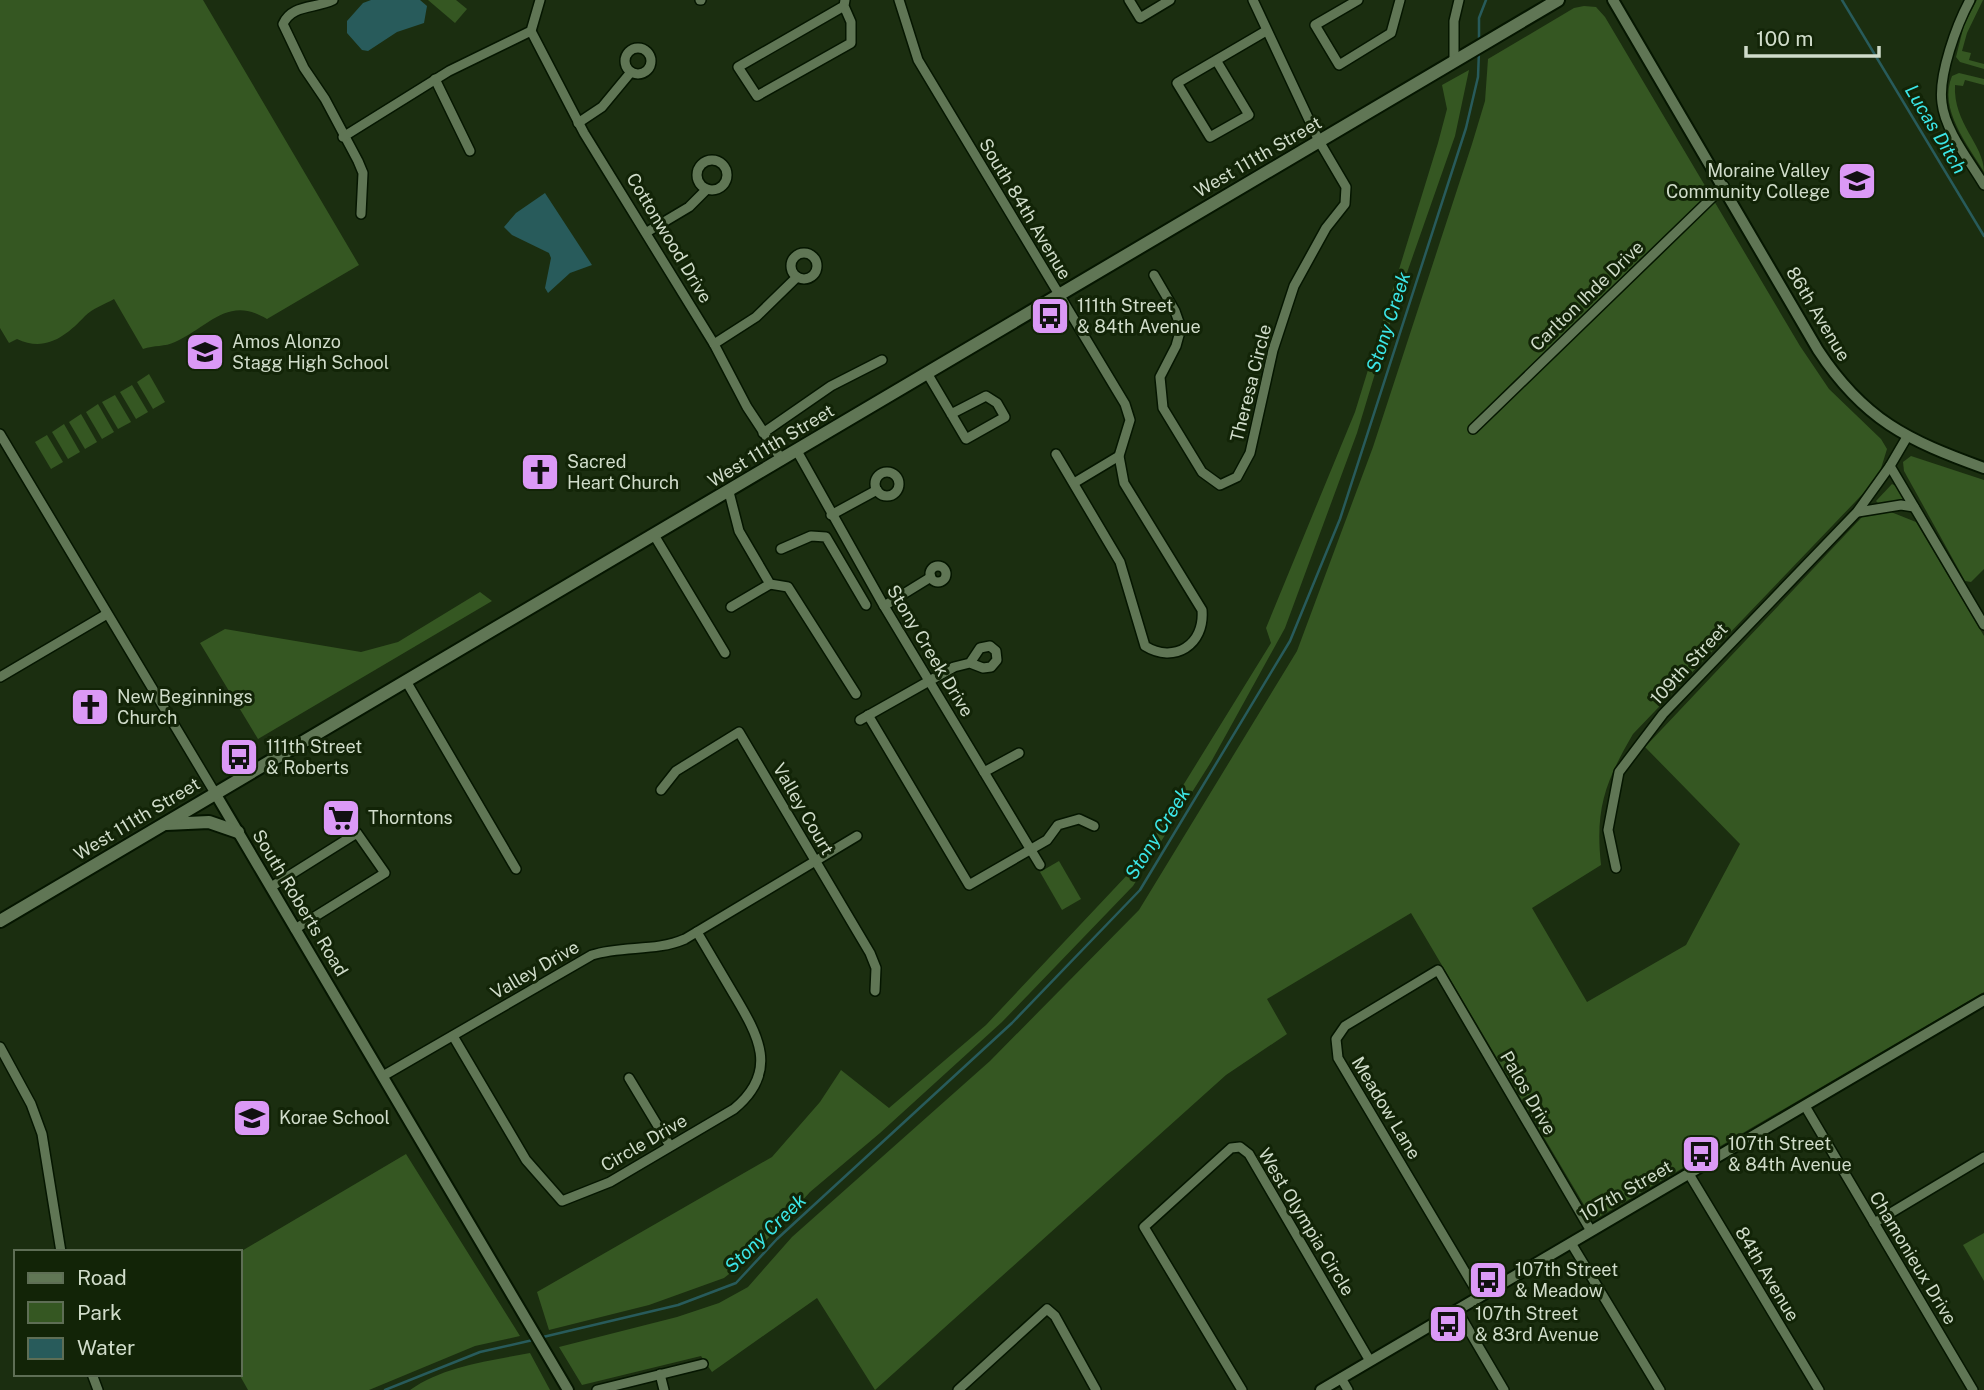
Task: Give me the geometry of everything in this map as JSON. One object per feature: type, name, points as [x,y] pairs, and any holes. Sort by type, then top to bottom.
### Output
[{"type":"main road","name":"West 111th Street","points":[[0,921],[1558,0]]},
{"type":"main road","points":[[162,824],[204,821],[238,832]]},
{"type":"street","points":[[332,0],[298,9],[288,15],[283,24],[363,173],[362,214]]},
{"type":"street","points":[[343,137],[435,79],[531,31],[540,0]]},
{"type":"street","name":"South 84th Avenue","points":[[899,0],[918,60],[1125,404],[1130,419],[1119,456]]},
{"type":"street","points":[[1129,0],[1140,18],[1170,0]]},
{"type":"street","points":[[1253,0],[1320,141]]},
{"type":"street","points":[[1358,0],[1315,25],[1339,65],[1391,33],[1400,0]]},
{"type":"street","points":[[1454,62],[1454,20],[1459,0]]},
{"type":"street","name":"86th Avenue","points":[[1613,0],[1833,374],[1866,409],[1907,437],[1984,467]]},
{"type":"street","points":[[1970,0],[1956,34],[1942,103],[1950,127],[1984,185]]},
{"type":"street","points":[[845,3],[851,22],[851,43],[757,96],[738,67],[845,3]]},
{"type":"street","name":"Cottonwood Drive","points":[[531,31],[578,122],[647,232],[762,433],[782,460]]},
{"type":"street","points":[[1216,60],[1249,115],[1210,137],[1177,83],[1216,60],[1266,32]]},
{"type":"street","points":[[578,122],[602,107],[631,72]]},
{"type":"street","points":[[435,79],[470,151]]},
{"type":"street","name":"Theresa Circle","points":[[1154,275],[1175,311],[1181,328],[1176,346],[1160,377],[1163,408],[1202,472],[1220,485],[1237,477],[1250,453],[1273,350],[1294,286],[1326,228],[1345,204],[1346,187],[1320,141]]},
{"type":"street","name":"Carlton Ihde Drive","points":[[1473,429],[1724,186]]},
{"type":"street","points":[[647,232],[689,207],[707,189]]},
{"type":"street","points":[[713,344],[756,317],[797,277]]},
{"type":"street","points":[[762,433],[831,386],[882,360]]},
{"type":"street","points":[[927,373],[951,414],[966,439],[1004,417],[997,403],[986,397],[951,414]]},
{"type":"street","name":"South Roberts Road","points":[[0,434],[568,1390]]},
{"type":"street","points":[[1907,437],[1890,467],[1984,625]]},
{"type":"street","name":"Stony Creek Drive","points":[[797,451],[858,562],[1040,865]]},
{"type":"street","points":[[1056,454],[1120,562],[1145,646],[1165,654],[1186,648],[1198,635],[1203,621],[1202,610],[1124,483],[1119,456],[1074,483]]},
{"type":"street","name":"109th Street","points":[[1616,868],[1608,830],[1619,772],[1663,713],[1857,512],[1890,467]]},
{"type":"street","points":[[831,515],[877,490]]},
{"type":"street","points":[[729,492],[739,531],[770,584]]},
{"type":"street","points":[[1857,512],[1901,505],[1914,507]]},
{"type":"street","points":[[654,535],[724,653]]},
{"type":"street","points":[[781,549],[811,536],[823,535],[866,605]]},
{"type":"street","points":[[846,569],[858,562]]},
{"type":"street","points":[[884,606],[931,578]]},
{"type":"street","points":[[731,607],[770,584],[788,587],[856,694]]},
{"type":"street","points":[[0,677],[107,614]]},
{"type":"street","points":[[970,663],[929,679],[864,717],[969,886],[1047,841],[1058,825],[1079,820],[1094,826]]},
{"type":"street","points":[[406,681],[516,869]]},
{"type":"street","name":"Valley Court","points":[[661,790],[676,771],[739,732],[870,953],[876,968],[875,991]]},
{"type":"street","points":[[984,772],[1019,753]]},
{"type":"street","points":[[271,887],[357,833],[385,873],[295,929]]},
{"type":"street","name":"Valley Drive","points":[[383,1076],[592,955],[614,949],[660,948],[697,932],[856,836]]},
{"type":"street","name":"Circle Drive","points":[[453,1036],[526,1160],[562,1201],[610,1182],[740,1104],[755,1086],[761,1067],[757,1035],[697,932]]},
{"type":"street","name":"Palos Drive","points":[[1438,970],[1591,1231]]},
{"type":"street","name":"Meadow Lane","points":[[1438,970],[1345,1026],[1336,1039],[1338,1058],[1480,1297]]},
{"type":"street","name":"107th Street","points":[[1321,1390],[1984,1000]]},
{"type":"street","points":[[0,1047],[31,1104],[42,1134],[61,1250]]},
{"type":"street","points":[[629,1078],[670,1146]]},
{"type":"street","name":"Chamonieux Drive","points":[[1805,1106],[1973,1390]]},
{"type":"street","name":"West Olympia Circle","points":[[1242,1390],[1144,1227],[1197,1176],[1231,1148],[1245,1149],[1370,1361]]},
{"type":"street","points":[[1874,1223],[1984,1157]]},
{"type":"street","name":"84th Avenue","points":[[1689,1174],[1818,1390]]},
{"type":"street","points":[[1571,1243],[1660,1390]]},
{"type":"street","points":[[958,1390],[1047,1310],[1055,1316],[1096,1390]]},
{"type":"street","points":[[1457,1310],[1504,1390]]},
{"type":"street","points":[[597,1390],[703,1364]]},
{"type":"street","points":[[660,1374],[664,1390]]},
{"type":"street","points":[[1341,1378],[1348,1390]]},
{"type":"green space","points":[[0,0],[203,0],[359,265],[267,319],[253,312],[230,312],[167,345],[143,349],[114,299],[91,311],[71,330],[55,340],[37,344],[17,339],[9,343],[0,328]]},
{"type":"green space","points":[[428,0],[456,0],[467,9],[455,23]]},
{"type":"green space","points":[[1977,0],[1983,0],[1967,33],[1962,51],[1971,53],[1969,60],[1984,64],[1984,69],[1960,62],[1956,57],[1964,25]]},
{"type":"green space","points":[[1596,7],[1605,17],[1800,346],[1829,389],[1881,439],[1887,449],[1878,478],[1633,734],[1615,767],[1604,796],[1600,828],[1601,865],[1532,908],[1587,1002],[1686,945],[1740,844],[1645,747],[1862,517],[1891,512],[1916,522],[1984,636],[1984,992],[1599,1217],[1587,1210],[1411,913],[1267,999],[1287,1034],[1226,1075],[875,1390],[817,1298],[712,1372],[701,1356],[582,1385],[559,1347],[677,1317],[719,1303],[748,1287],[792,1237],[990,1061],[1139,910],[1297,651],[1373,447],[1472,144],[1485,101],[1488,59],[1574,8]]},
{"type":"green space","points":[[1469,70],[1455,136],[1396,304],[1357,433],[1285,628],[1211,762],[1133,886],[1002,1022],[880,1133],[810,1192],[752,1256],[724,1278],[649,1305],[549,1330],[537,1292],[772,1157],[820,1102],[841,1070],[889,1108],[986,1025],[1129,873],[1271,643],[1266,628],[1355,412],[1438,143],[1447,109],[1442,85]]},
{"type":"green space","points":[[1959,73],[1984,79],[1984,85],[1965,80],[1963,86],[1955,85],[1959,111],[1979,152],[1984,172],[1952,114],[1949,88],[1952,76]]},
{"type":"green space","points":[[149,374],[165,402],[153,409],[137,382]]},
{"type":"green space","points":[[132,385],[148,412],[136,419],[120,392]]},
{"type":"green space","points":[[115,395],[131,422],[118,429],[102,402]]},
{"type":"green space","points":[[98,404],[114,432],[102,439],[86,412]]},
{"type":"green space","points":[[81,414],[97,442],[85,449],[69,422]]},
{"type":"green space","points":[[64,424],[80,452],[68,459],[52,432]]},
{"type":"green space","points":[[47,435],[63,462],[51,469],[35,442]]},
{"type":"green space","points":[[1911,456],[1984,480],[1984,569],[1971,582],[1965,581],[1904,471],[1903,462]]},
{"type":"green space","points":[[1892,484],[1898,487],[1905,502],[1878,503],[1876,501]]},
{"type":"green space","points":[[480,592],[492,601],[258,739],[200,643],[225,629],[361,652],[398,642]]},
{"type":"green space","points":[[1059,861],[1081,899],[1062,910],[1040,872]]},
{"type":"green space","points":[[406,1154],[520,1336],[475,1346],[369,1390],[248,1390],[240,1376],[242,1251]]},
{"type":"green space","points":[[1984,1233],[1984,1281],[1963,1245]]},
{"type":"green space","points":[[530,1353],[550,1390],[410,1390],[452,1370]]},
{"type":"water","points":[[371,0],[420,0],[427,6],[424,23],[397,32],[368,51],[362,50],[347,33],[347,21],[363,3]]},
{"type":"water","points":[[545,193],[592,265],[570,273],[548,293],[545,288],[551,258],[549,253],[512,235],[504,227],[516,213]]},
{"type":"waterway","name":"Stony Creek","points":[[1479,41],[1479,18],[1486,0]]},
{"type":"waterway","name":"Lucas Ditch","points":[[1842,0],[1984,236]]},
{"type":"waterway","name":"Stony Creek","points":[[543,1337],[678,1305],[736,1283],[777,1239],[1012,1023],[1140,890],[1290,641],[1340,519],[1466,128],[1478,77],[1479,51]]},
{"type":"waterway","name":"Stony Creek","points":[[385,1390],[480,1352],[533,1340]]},
{"type":"place","name":"Moraine Valley Community College","points":[[1857,181]]},
{"type":"place","name":"111th Street & 84th Avenue","points":[[1050,316]]},
{"type":"place","name":"Amos Alonzo Stagg High School","points":[[205,352]]},
{"type":"place","name":"Sacred Heart Church","points":[[540,472]]},
{"type":"place","name":"New Beginnings Church","points":[[90,707]]},
{"type":"place","name":"111th Street & Roberts","points":[[239,757]]},
{"type":"place","name":"Thorntons","points":[[341,818]]},
{"type":"place","name":"Korae School","points":[[252,1118]]},
{"type":"place","name":"107th Street & 84th Avenue","points":[[1701,1154]]},
{"type":"place","name":"107th Street & Meadow","points":[[1488,1280]]},
{"type":"place","name":"107th Street & 83rd Avenue","points":[[1448,1324]]}]
